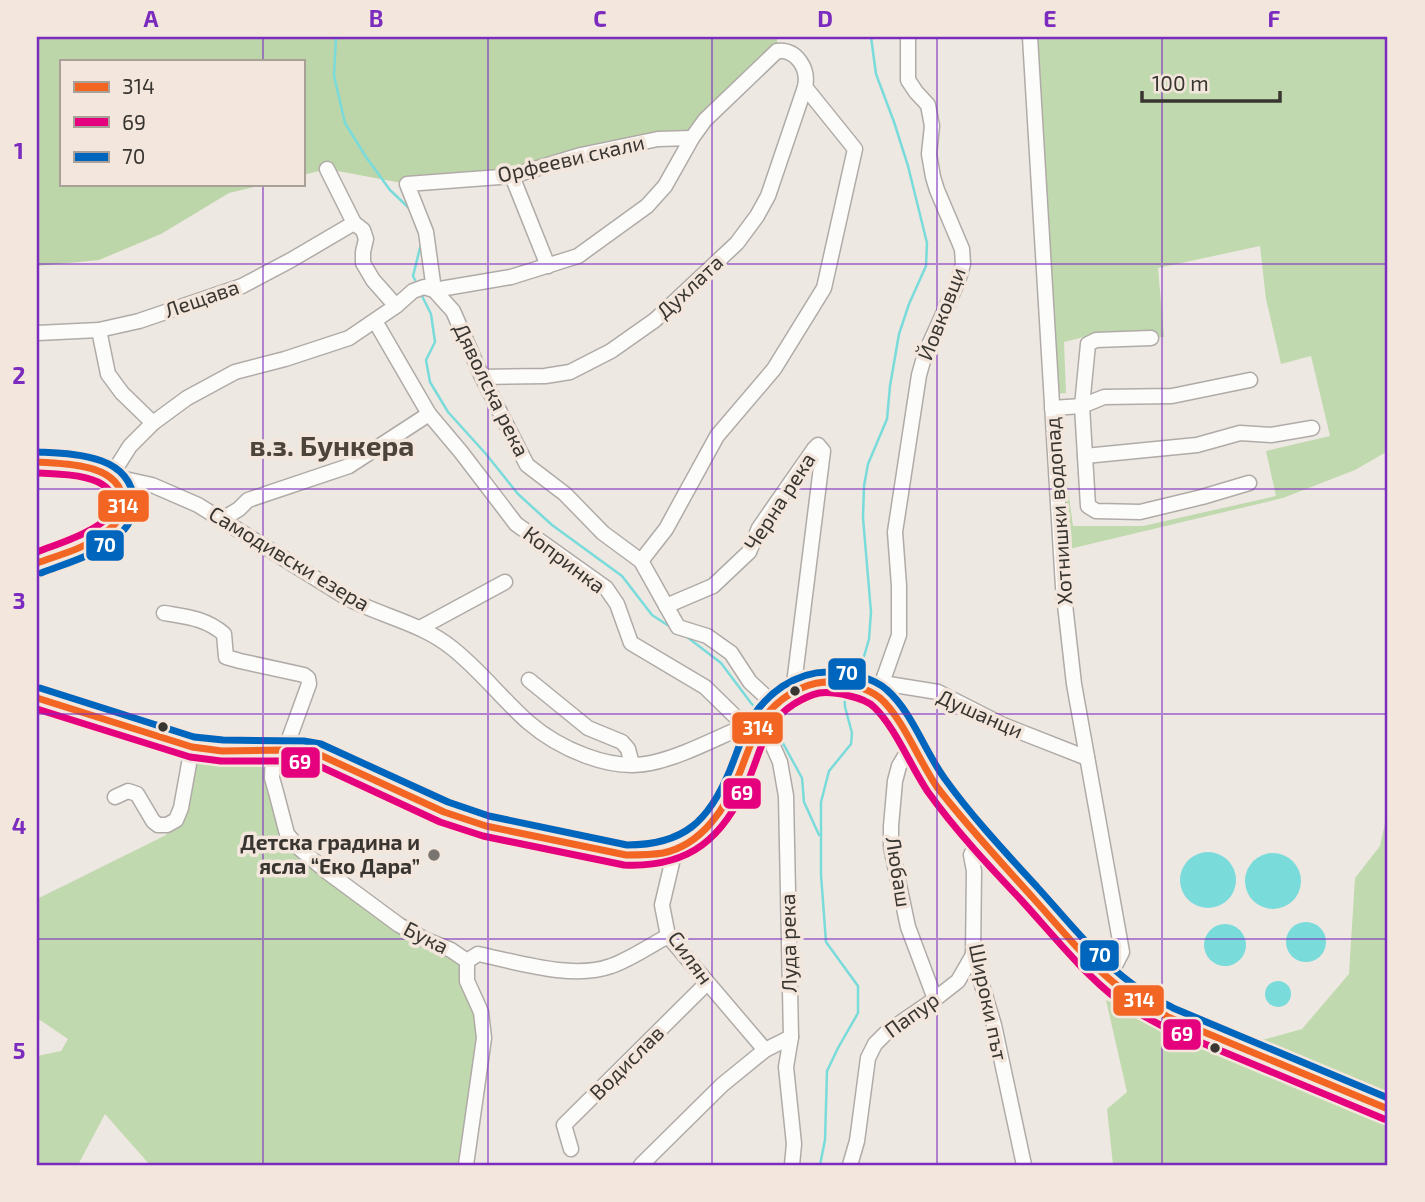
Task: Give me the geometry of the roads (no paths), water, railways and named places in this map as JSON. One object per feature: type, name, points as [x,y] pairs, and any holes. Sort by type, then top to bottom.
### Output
[{"type":"street","name":"Йовковци","points":[[879,688],[899,635],[895,532],[919,375],[925,354],[963,264],[962,249],[933,177],[929,154],[932,126],[928,105],[908,80],[908,37]]},
{"type":"street","name":"Хотнишки водопад","points":[[1030,37],[1063,587],[1074,684],[1122,952],[1110,978]]},
{"type":"street","points":[[37,563],[97,538],[118,522],[123,513],[124,494],[111,476],[130,446],[153,423],[187,398],[235,372],[349,338],[413,291],[424,287],[434,290],[510,276],[578,256],[647,206],[665,186],[705,120],[777,51],[785,50],[791,52],[802,64],[807,72],[805,87],[855,149],[824,288],[774,369],[717,436],[666,529],[641,561]]},
{"type":"street","name":"Духлата","points":[[482,377],[545,376],[570,372],[611,352],[655,320],[737,243],[757,216],[768,196],[805,87]]},
{"type":"street","name":"Орфееви скали","points":[[434,290],[426,232],[407,184],[512,176],[581,155],[657,139],[692,138]]},
{"type":"street","points":[[327,169],[354,223],[362,230],[366,239],[363,263],[373,280],[396,306]]},
{"type":"street","points":[[512,176],[548,266]]},
{"type":"street","name":"Лещава","points":[[37,332],[99,330],[139,321],[242,286],[354,223]]},
{"type":"street","name":"Дяволска река","points":[[434,290],[453,312],[482,377],[527,465],[565,494],[603,533],[641,561],[678,627],[707,636],[731,653],[750,682],[775,705]]},
{"type":"street","name":"Копринка","points":[[375,321],[429,414],[516,524],[606,588],[617,604],[631,643],[705,687],[751,727]]},
{"type":"street","points":[[99,330],[108,374],[122,393],[153,423]]},
{"type":"street","points":[[1151,338],[1097,340],[1088,344],[1082,406],[1088,506],[1096,510],[1140,512],[1249,482]]},
{"type":"street","points":[[1052,408],[1082,406],[1104,397],[1172,396],[1250,380]]},
{"type":"street","points":[[221,520],[248,500],[348,466],[429,414]]},
{"type":"street","points":[[1085,456],[1196,445],[1240,433],[1271,435],[1312,428]]},
{"type":"street","name":"Черна река","points":[[666,606],[713,586],[749,552],[759,528],[818,445],[823,451],[793,692]]},
{"type":"street","name":"Самодивски езера","points":[[37,462],[93,469],[152,485],[198,505],[347,597],[420,628],[452,648],[527,721],[569,749],[602,761],[650,763],[751,727]]},
{"type":"street","points":[[420,628],[505,582]]},
{"type":"street","points":[[164,613],[202,620],[213,625],[224,634],[226,657],[308,678],[309,684],[279,750]]},
{"type":"street","points":[[529,680],[588,728],[622,743],[628,749],[632,764]]},
{"type":"street","name":"Душанци","points":[[793,692],[805,685],[821,682],[938,692],[1003,725],[1087,758]]},
{"type":"street","points":[[879,688],[935,783],[979,839],[1087,957],[1110,978],[1139,1001],[1168,1017],[1388,1109]]},
{"type":"street","points":[[37,698],[192,747],[222,751],[303,751],[331,759],[466,820],[640,856],[675,850],[710,825],[738,776],[751,727],[793,692]]},
{"type":"street","name":"Луда река","points":[[751,727],[772,744],[780,762],[786,796],[791,1037],[786,1067],[794,1144],[792,1165]]},
{"type":"street","name":"Любаш","points":[[912,744],[899,766],[895,781],[891,847],[908,927],[935,999]]},
{"type":"street","points":[[114,797],[128,791],[136,793],[158,825],[167,825],[176,820],[181,808],[192,747]]},
{"type":"street","name":"Бука","points":[[279,750],[272,778],[287,835],[326,871],[380,912],[467,961],[478,954],[567,972],[593,970],[612,966],[668,936]]},
{"type":"street","name":"Широки път","points":[[979,839],[971,855],[974,871],[974,955],[993,1025],[1024,1165]]},
{"type":"street","name":"Силян","points":[[675,850],[662,905],[668,936],[765,1050]]},
{"type":"street","name":"Папур","points":[[850,1165],[857,1141],[868,1059],[874,1044],[958,981],[974,955]]},
{"type":"street","points":[[466,1165],[484,1038],[481,1012],[467,981],[467,961]]},
{"type":"street","name":"Водислав","points":[[571,1149],[564,1125],[707,983]]},
{"type":"street","points":[[641,1165],[722,1085],[765,1050],[791,1037]]},
{"type":"water","points":[[1208,852],[1219,854],[1228,860],[1234,869],[1234,891],[1228,900],[1219,906],[1208,908],[1197,906],[1188,900],[1182,891],[1180,880],[1182,869],[1188,860],[1197,854]]},
{"type":"water","points":[[1273,853],[1284,855],[1293,861],[1299,870],[1299,892],[1293,901],[1284,907],[1273,909],[1262,907],[1253,901],[1247,892],[1245,881],[1247,870],[1253,861],[1262,855]]},
{"type":"water","points":[[1306,922],[1320,928],[1326,942],[1320,956],[1306,962],[1292,956],[1286,942],[1292,928]]},
{"type":"water","points":[[1225,924],[1240,930],[1246,945],[1240,960],[1225,966],[1210,960],[1204,945],[1210,930]]},
{"type":"water","points":[[1278,981],[1287,985],[1291,994],[1287,1003],[1278,1007],[1269,1003],[1265,994],[1269,985]]},
{"type":"waterway","points":[[336,37],[334,76],[345,123],[390,190],[410,209]]},
{"type":"waterway","points":[[850,681],[863,660],[869,639],[871,612],[863,518],[864,486],[868,464],[887,419],[899,334],[926,266],[927,243],[908,166],[876,74],[871,37]]},
{"type":"waterway","points":[[415,280],[413,276],[421,244]]},
{"type":"waterway","points":[[421,294],[431,314],[435,342],[426,360],[430,382],[448,412],[518,494],[552,525],[622,576],[652,615],[672,628]]},
{"type":"waterway","points":[[687,637],[721,663],[759,712]]},
{"type":"waterway","points":[[820,1165],[825,1140],[827,1071],[858,1013],[858,986],[826,942],[821,875],[821,802],[829,771],[851,744],[852,733],[845,707],[844,690]]},
{"type":"waterway","points":[[769,721],[802,778],[804,802],[819,835]]},
{"type":"place","name":"Детска градина и ясла “Еко Дара”","points":[[434,855]]},
{"type":"district","name":"в.з. Бункера","points":[[332,446]]}]
